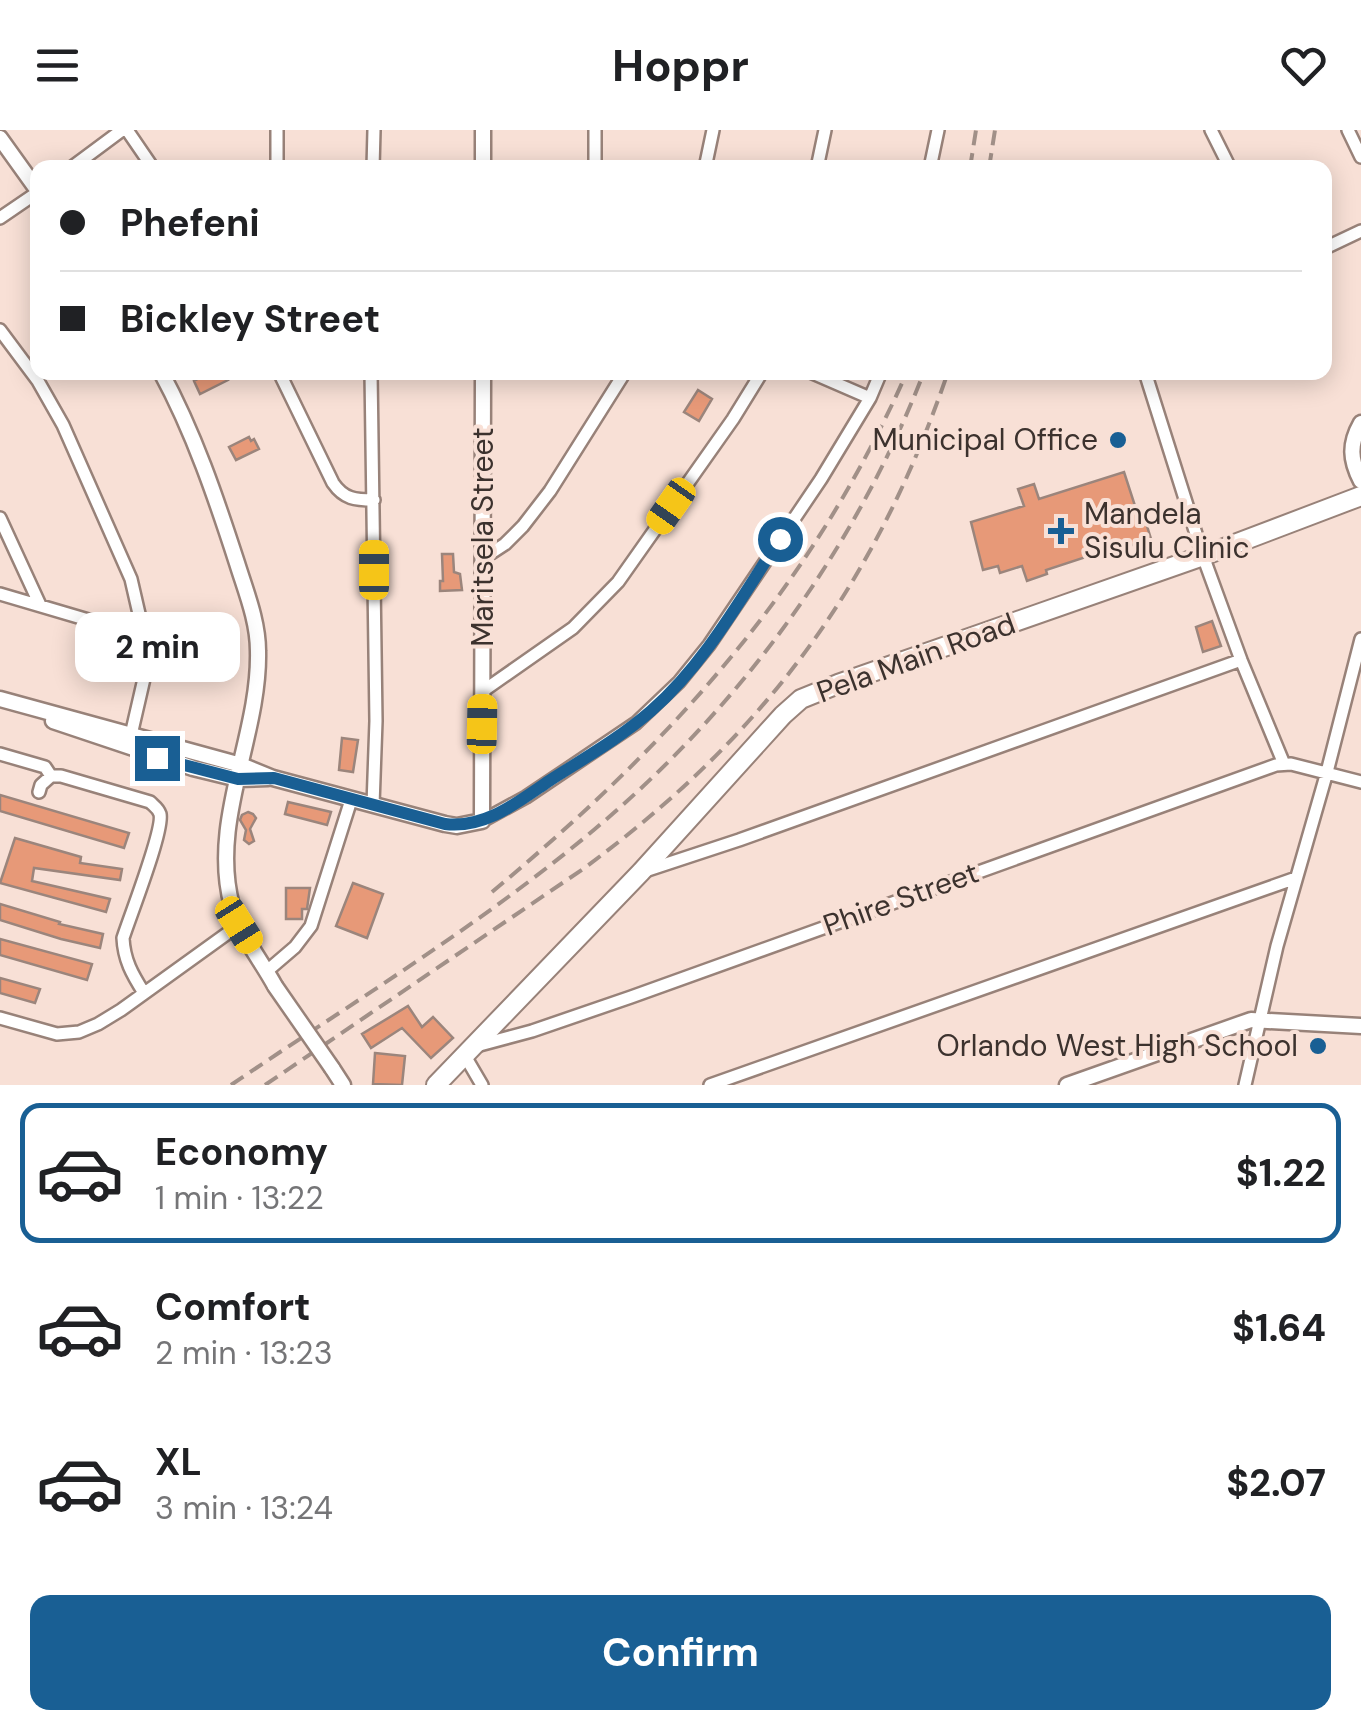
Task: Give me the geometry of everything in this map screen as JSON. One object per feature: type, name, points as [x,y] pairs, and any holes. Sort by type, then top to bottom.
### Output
[{"type":"main road","name":"Pela Main Road","points":[[436,1085],[801,699],[1361,496]]},
{"type":"street","points":[[82,160],[124,130],[148,160]]},
{"type":"street","points":[[277,130],[277,160]]},
{"type":"street","points":[[374,130],[374,160]]},
{"type":"street","points":[[483,130],[483,160]]},
{"type":"street","points":[[595,130],[595,160]]},
{"type":"street","points":[[707,160],[713,130]]},
{"type":"street","points":[[819,160],[825,130]]},
{"type":"street","points":[[932,160],[938,130]]},
{"type":"street","points":[[1211,130],[1226,160]]},
{"type":"street","points":[[1348,130],[1361,157]]},
{"type":"street","points":[[0,138],[30,180]]},
{"type":"street","points":[[0,218],[30,197]]},
{"type":"street","points":[[1332,245],[1361,231]]},
{"type":"street","points":[[0,330],[30,371]]},
{"type":"street","points":[[37,380],[80,460],[126,565],[146,637],[149,656],[132,734]]},
{"type":"street","points":[[166,380],[203,464],[254,619],[258,652],[254,710],[228,836],[228,887],[239,925],[275,986],[343,1085]]},
{"type":"street","points":[[283,380],[333,483],[355,500],[374,500]]},
{"type":"street","points":[[372,380],[376,736],[373,805]]},
{"type":"street","name":"Maritsela Street","points":[[482,380],[482,821]]},
{"type":"street","points":[[482,559],[524,526],[619,380]]},
{"type":"street","points":[[483,691],[573,628],[606,596],[757,380]]},
{"type":"street","points":[[828,380],[870,398]]},
{"type":"street","points":[[0,699],[157,758],[274,778],[445,824],[482,821],[526,797],[636,723],[679,682],[710,645],[821,479],[878,380]]},
{"type":"street","points":[[1148,380],[1203,556],[1284,764]]},
{"type":"street","points":[[1361,424],[1352,447],[1361,481]]},
{"type":"street","points":[[0,518],[40,605]]},
{"type":"street","points":[[0,594],[146,637]]},
{"type":"street","points":[[1245,1085],[1361,639]]},
{"type":"street","points":[[641,872],[1241,660]]},
{"type":"street","points":[[0,699],[132,734],[240,772]]},
{"type":"street","points":[[0,754],[45,767],[51,776]]},
{"type":"street","name":"Phire Street","points":[[470,1051],[1284,764],[1361,782]]},
{"type":"street","points":[[38,792],[51,776],[61,776],[150,802],[160,816],[158,834],[123,938],[129,969],[144,993]]},
{"type":"street","points":[[267,972],[311,926],[351,800]]},
{"type":"street","points":[[710,1085],[1296,878]]},
{"type":"street","points":[[0,1018],[58,1034],[78,1032],[98,1024],[239,925]]},
{"type":"street","points":[[1067,1085],[1240,1023],[1260,1019],[1361,1026]]},
{"type":"street","points":[[470,1051],[482,1085]]},
{"type":"building","points":[[196,380],[228,380],[200,394]]},
{"type":"building","points":[[698,390],[712,399],[699,421],[684,412]]},
{"type":"building","points":[[249,437],[259,449],[236,460],[229,447]]},
{"type":"building","name":"Mandela Sisulu Clinic","points":[[1124,472],[1151,539],[1046,570],[1047,574],[1027,581],[1022,566],[1000,573],[998,566],[983,570],[971,522],[1024,506],[1018,489],[1034,484],[1039,499]]},
{"type":"building","points":[[442,554],[453,554],[454,572],[460,574],[462,590],[440,591]]},
{"type":"building","points":[[1212,621],[1221,646],[1203,652],[1196,627]]},
{"type":"building","points":[[342,738],[358,740],[353,772],[339,770]]},
{"type":"building","points":[[0,795],[129,833],[124,848],[0,811]]},
{"type":"building","points":[[288,802],[331,812],[327,825],[285,814]]},
{"type":"building","points":[[248,812],[256,818],[250,829],[254,841],[249,844],[244,840],[246,830],[240,820]]},
{"type":"building","points":[[15,838],[81,857],[80,863],[122,869],[120,880],[34,868],[32,881],[110,899],[106,912],[0,883]]},
{"type":"building","points":[[353,883],[383,894],[367,938],[336,926]]},
{"type":"building","points":[[286,888],[310,888],[302,919],[286,919]]},
{"type":"building","points":[[0,904],[103,934],[100,948],[0,920]]},
{"type":"building","points":[[0,939],[92,964],[87,980],[0,955]]},
{"type":"building","points":[[0,978],[40,989],[35,1003],[0,993]]},
{"type":"building","points":[[408,1006],[422,1027],[433,1017],[453,1038],[431,1058],[402,1028],[371,1048],[362,1034]]},
{"type":"building","points":[[375,1053],[405,1056],[402,1085],[373,1084]]},
{"type":"railway","points":[[971,160],[976,130]]},
{"type":"railway","points":[[990,160],[995,130]]},
{"type":"railway","points":[[492,892],[619,778],[731,657],[827,524],[903,380]]},
{"type":"railway","points":[[231,1085],[420,959],[558,859],[654,776],[703,726],[791,618],[830,560],[865,499],[921,380]]},
{"type":"railway","points":[[265,1085],[583,869],[648,818],[706,765],[759,710],[806,651],[848,588],[886,521],[945,380]]},
{"type":"place","name":"Municipal Office","points":[[1118,440]]},
{"type":"place","name":"Mandela Sisulu Clinic","points":[[1061,531]]},
{"type":"place","name":"Orlando West High School","points":[[1318,1046]]},
{"type":"route","points":[[157,758],[238,779],[274,778],[445,824],[482,821],[526,797],[652,710],[710,645],[780,539]]}]
